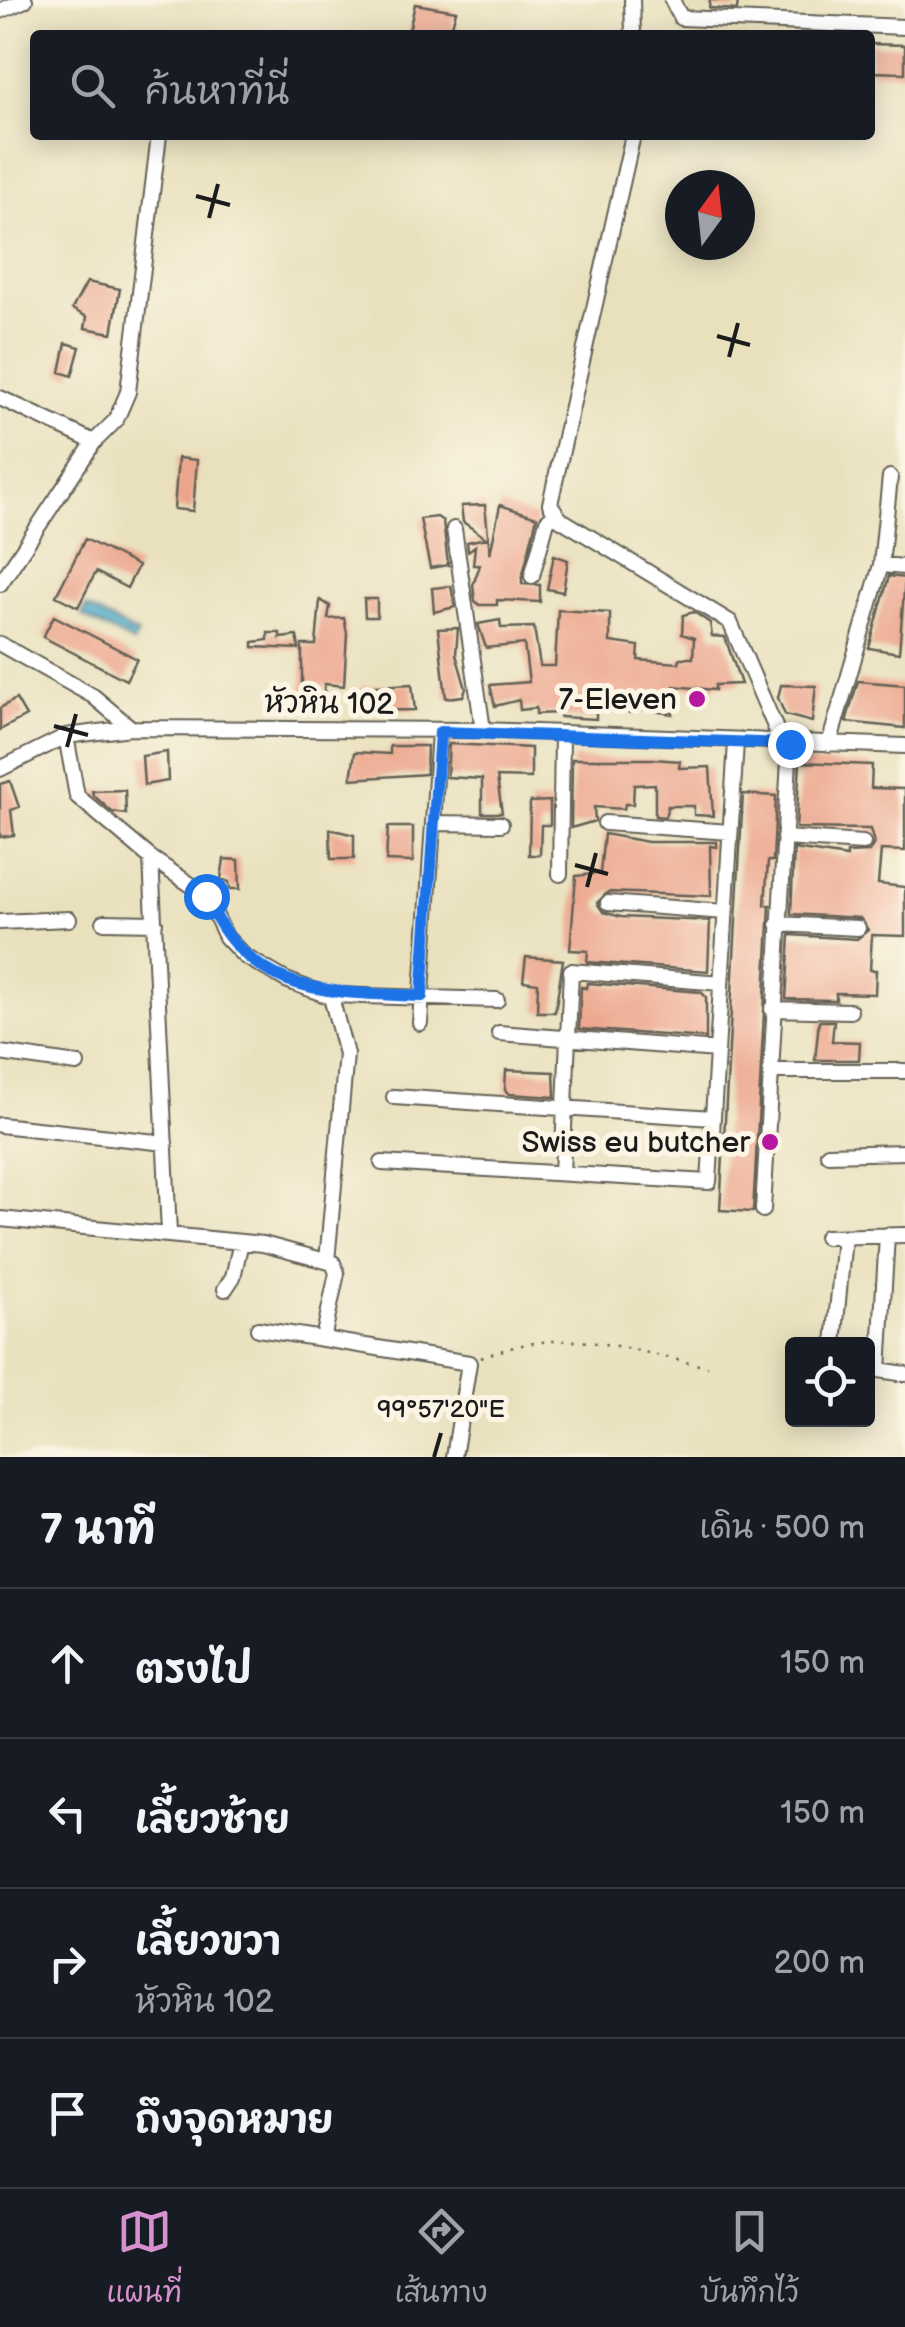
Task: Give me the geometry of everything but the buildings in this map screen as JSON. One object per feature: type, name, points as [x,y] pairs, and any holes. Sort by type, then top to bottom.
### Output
[{"type":"street","points":[[3,7],[25,0]]},
{"type":"street","points":[[632,0],[633,30]]},
{"type":"street","points":[[672,0],[681,18],[905,27]]},
{"type":"street","points":[[0,584],[94,442],[116,420],[128,392],[158,140]]},
{"type":"street","points":[[632,140],[550,504],[555,514],[730,622],[786,743],[763,1210]]},
{"type":"street","points":[[0,398],[94,442]]},
{"type":"street","points":[[829,744],[881,564],[890,477]]},
{"type":"street","points":[[532,576],[548,521],[555,514]]},
{"type":"street","points":[[454,530],[483,730]]},
{"type":"street","points":[[881,564],[905,567]]},
{"type":"street","points":[[0,644],[94,696],[132,728]]},
{"type":"street","name":"หัวหิน 102","points":[[0,770],[66,736],[132,728],[483,730],[562,736],[905,746]]},
{"type":"street","points":[[420,1023],[440,732]]},
{"type":"street","points":[[66,736],[77,796],[151,858],[206,896],[226,936],[244,956],[286,980],[330,995],[497,1000]]},
{"type":"street","points":[[560,874],[562,736]]},
{"type":"street","points":[[382,1162],[709,1182],[736,742]]},
{"type":"street","points":[[605,822],[730,832]]},
{"type":"street","points":[[434,823],[501,824]]},
{"type":"street","points":[[784,838],[863,843]]},
{"type":"street","points":[[151,858],[168,1233]]},
{"type":"street","points":[[608,903],[725,912]]},
{"type":"street","points":[[0,922],[68,920]]},
{"type":"street","points":[[104,922],[155,923]]},
{"type":"street","points":[[778,924],[858,928]]},
{"type":"street","points":[[562,1173],[570,971],[721,983]]},
{"type":"street","points":[[327,1261],[346,1054],[330,995]]},
{"type":"street","points":[[772,1009],[850,1011]]},
{"type":"street","points":[[499,1034],[717,1050]]},
{"type":"street","points":[[0,1054],[78,1064]]},
{"type":"street","points":[[770,1071],[905,1071]]},
{"type":"street","points":[[394,1097],[713,1118]]},
{"type":"street","points":[[0,1125],[165,1144]]},
{"type":"street","points":[[828,1154],[905,1152]]},
{"type":"street","points":[[0,1218],[241,1242],[327,1261],[336,1265],[337,1272],[323,1339]]},
{"type":"street","points":[[826,1238],[905,1235]]},
{"type":"street","points":[[887,1236],[879,1370],[905,1374]]},
{"type":"street","points":[[835,1337],[844,1237]]},
{"type":"street","points":[[225,1289],[233,1277],[241,1242]]},
{"type":"street","points":[[258,1330],[469,1363],[454,1457]]},
{"type":"path","points":[[469,1363],[522,1341],[576,1338],[708,1368]]},
{"type":"water","points":[[86,607],[138,634],[133,643],[82,616]]},
{"type":"place","name":"7-Eleven","points":[[697,699]]},
{"type":"place","name":"Swiss eu butcher","points":[[770,1142]]},
{"type":"route","points":[[206,896],[226,936],[244,956],[286,980],[330,995],[340,992],[422,996],[440,732],[483,730],[790,744]]}]
